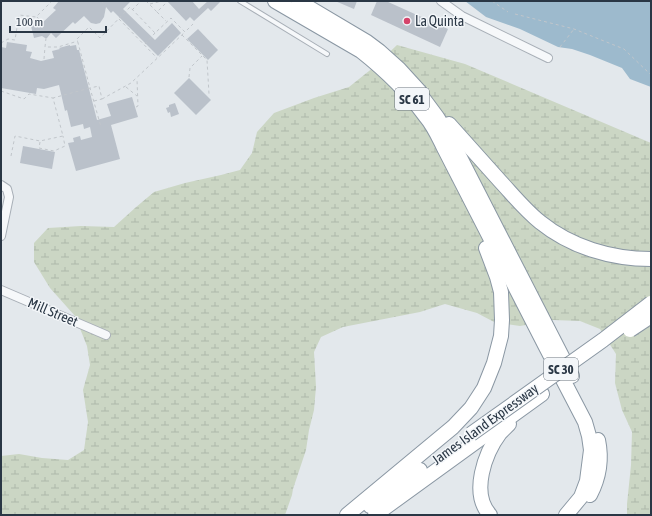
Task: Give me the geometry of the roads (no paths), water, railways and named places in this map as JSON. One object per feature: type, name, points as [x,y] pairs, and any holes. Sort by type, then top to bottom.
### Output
[{"type":"highway","name":"SC 61","points":[[275,1],[361,51],[375,55],[399,69],[414,86]]},
{"type":"highway","name":"SC 61","points":[[298,1],[367,42],[384,71],[410,96],[427,118],[443,146]]},
{"type":"highway","points":[[414,86],[524,208],[540,222],[572,242],[604,254],[651,259]]},
{"type":"highway","points":[[414,86],[438,117],[450,138],[591,414],[599,446],[600,460],[598,478],[591,494],[576,515]]},
{"type":"highway","points":[[346,515],[453,426],[471,408],[484,388],[494,363],[501,336],[501,292],[490,256],[443,146]]},
{"type":"highway","points":[[443,146],[585,422],[591,450],[587,481],[581,497],[566,515]]},
{"type":"highway","name":"James Island Expressway","points":[[358,515],[603,340],[651,303]]},
{"type":"highway","name":"James Island Expressway","points":[[376,515],[651,316]]},
{"type":"highway","points":[[490,515],[483,504],[480,484],[491,447],[501,432],[542,394]]},
{"type":"street","points":[[441,1],[462,16],[548,58]]},
{"type":"street","points":[[1,185],[7,189],[9,197],[1,236]]},
{"type":"street","name":"Mill Street","points":[[1,290],[106,334]]},
{"type":"lane","points":[[240,1],[327,54]]},
{"type":"water","points":[[465,1],[651,1],[651,87],[630,79],[622,68],[572,49],[558,47],[520,29],[486,17]]},
{"type":"place","name":"La Quinta","points":[[407,21]]}]
